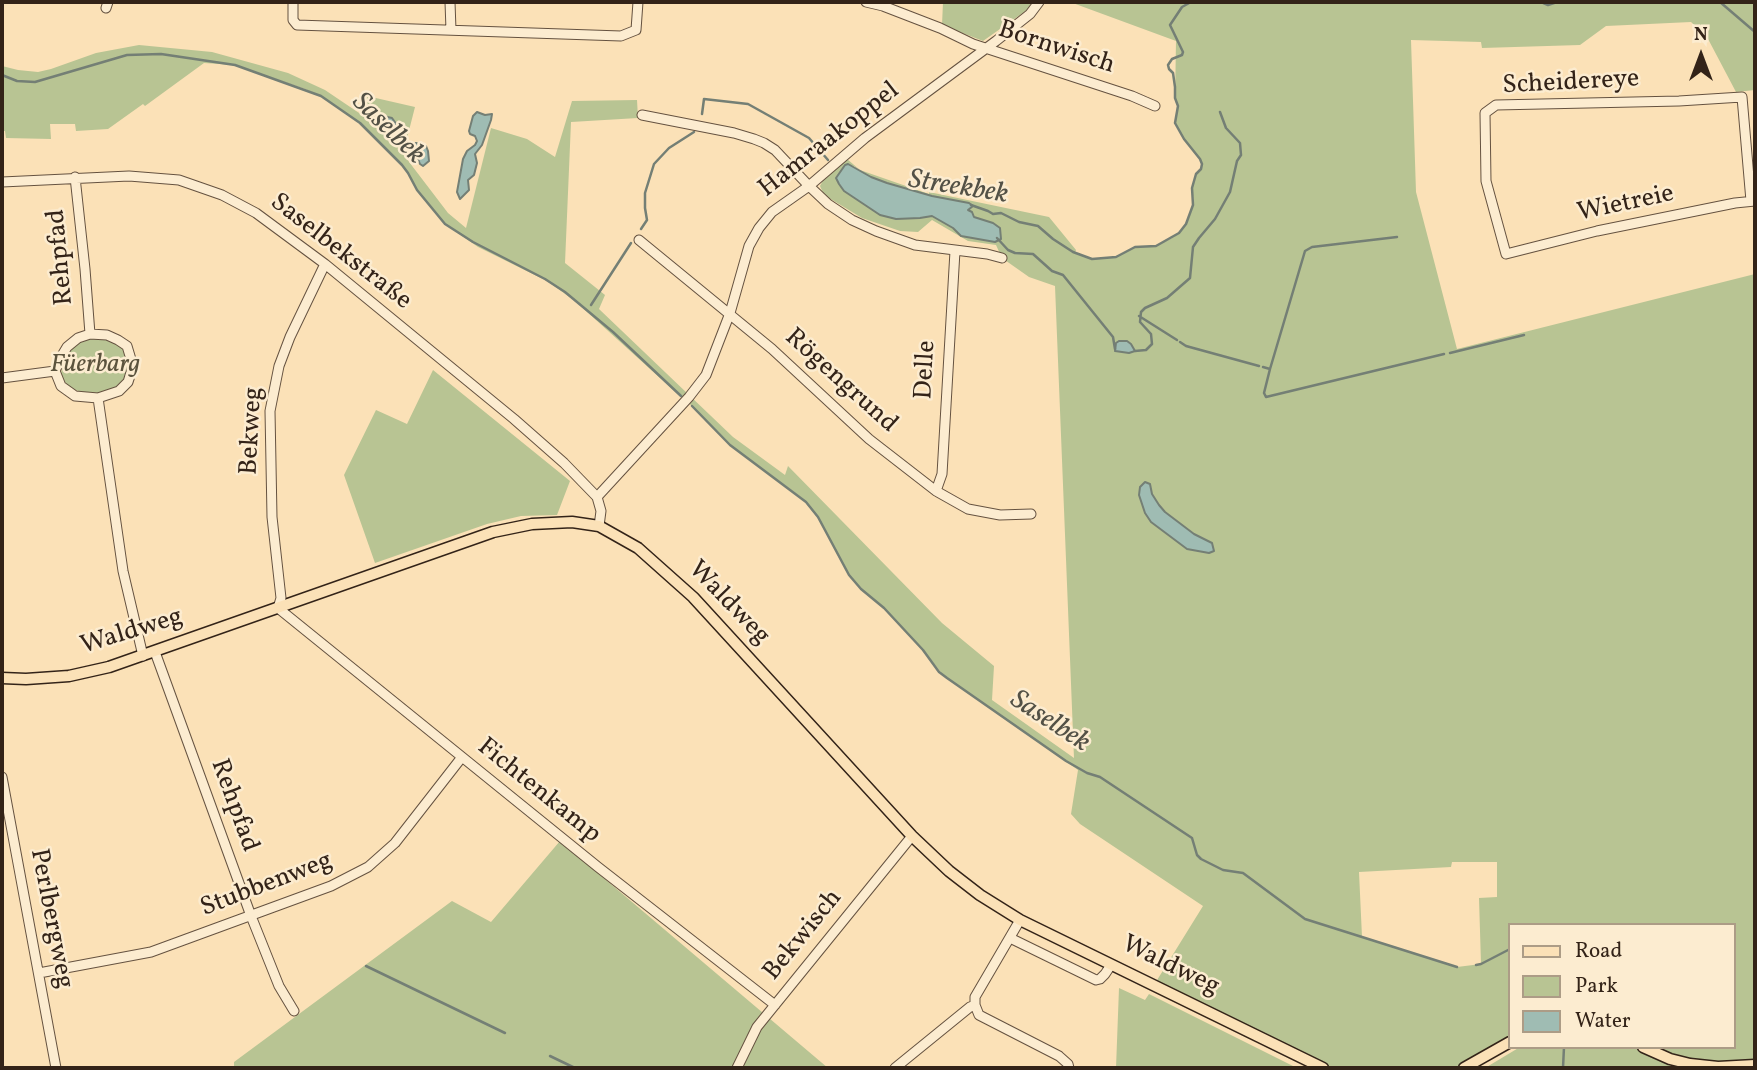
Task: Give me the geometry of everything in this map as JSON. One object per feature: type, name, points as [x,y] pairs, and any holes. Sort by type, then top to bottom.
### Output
[{"type":"main road","name":"Waldweg","points":[[2,678],[69,676],[109,667],[493,532],[545,523],[572,522],[599,527],[638,548],[693,597],[912,836],[982,897],[1020,920],[1323,1068]]},
{"type":"main road","points":[[1464,1068],[1508,1043]]},
{"type":"main road","points":[[1647,1049],[1663,1057],[1690,1064],[1718,1067],[1755,1065]]},
{"type":"street","points":[[293,2],[293,20],[297,25],[621,36],[636,30],[638,2]]},
{"type":"street","points":[[450,2],[451,30]]},
{"type":"street","name":"Bornwisch","points":[[866,2],[940,28],[973,44],[1132,96],[1154,106]]},
{"type":"street","name":"Hamraakoppel","points":[[597,497],[706,375],[730,313],[749,246],[772,212],[1030,14],[1039,2]]},
{"type":"street","name":"Scheidereye","points":[[1506,254],[1486,181],[1485,113],[1496,105],[1742,97],[1753,201]]},
{"type":"street","points":[[642,115],[754,139],[775,150],[828,204],[852,220],[876,231],[915,245],[1002,258]]},
{"type":"street","name":"Saselbekstraße","points":[[2,182],[129,176],[180,180],[222,195],[256,213],[325,264],[514,419],[564,463],[597,497]]},
{"type":"street","name":"Rehpfad","points":[[75,177],[90,334]]},
{"type":"street","name":"Wietreie","points":[[1506,254],[1597,231],[1753,201]]},
{"type":"street","name":"Rögengrund","points":[[639,240],[772,349],[869,439],[936,491],[968,509],[1000,515],[1031,514]]},
{"type":"street","name":"Delle","points":[[936,491],[942,474],[955,251]]},
{"type":"street","name":"Bekweg","points":[[278,608],[281,598],[272,517],[270,411],[279,366],[325,264]]},
{"type":"street","points":[[90,334],[107,335],[127,346],[133,366],[128,382],[119,391],[98,398],[75,396],[61,386],[55,371],[67,347],[78,338],[90,334]]},
{"type":"street","points":[[2,378],[55,371]]},
{"type":"street","name":"Rehpfad","points":[[98,398],[123,570],[149,654],[279,986],[294,1011]]},
{"type":"street","points":[[597,497],[601,511],[599,527]]},
{"type":"street","name":"Fichtenkamp","points":[[278,608],[598,867],[775,1005]]},
{"type":"street","name":"Stubbenweg","points":[[39,973],[151,952],[331,886],[368,867],[395,843],[462,757]]},
{"type":"street","name":"Perlbergweg","points":[[2,777],[57,1068]]},
{"type":"street","name":"Bekwisch","points":[[737,1068],[757,1027],[912,836]]},
{"type":"street","points":[[1020,920],[975,998],[975,1005],[979,1015],[1067,1064]]},
{"type":"street","points":[[1010,938],[1096,980],[1100,979],[1111,965]]},
{"type":"street","points":[[895,1068],[975,1005]]},
{"type":"green space","points":[[943,2],[1032,2],[1027,10],[983,41],[942,25]]},
{"type":"green space","points":[[1070,2],[1755,2],[1755,90],[1736,92],[1707,37],[1691,22],[1606,26],[1580,45],[1482,48],[1481,42],[1411,40],[1416,192],[1457,349],[1755,274],[1755,1065],[1718,1067],[1650,1049],[1736,1049],[1736,923],[1508,923],[1508,1043],[1464,1068],[1323,1068],[1154,985],[1203,906],[1080,824],[1071,814],[1078,770],[943,675],[884,608],[849,575],[818,517],[802,498],[730,445],[692,406],[575,301],[547,281],[478,247],[445,224],[417,190],[406,169],[360,123],[321,96],[305,89],[235,65],[204,63],[108,129],[76,131],[75,124],[50,124],[51,139],[6,138],[5,131],[2,131],[2,66],[38,72],[96,53],[139,45],[212,52],[288,73],[325,90],[362,115],[367,96],[415,107],[403,154],[448,213],[466,228],[491,128],[527,139],[555,157],[572,101],[637,100],[638,118],[571,122],[565,263],[605,295],[599,309],[733,437],[785,475],[788,466],[942,623],[994,666],[992,700],[1074,758],[1055,286],[1029,277],[1002,258],[996,245],[968,241],[932,220],[918,232],[900,231],[862,218],[824,195],[820,186],[826,175],[847,159],[859,170],[845,165],[836,178],[844,191],[880,215],[896,219],[932,216],[962,236],[995,242],[993,223],[974,217],[972,212],[967,210],[969,203],[932,196],[887,183],[860,170],[929,194],[1049,217],[1076,250],[1075,253],[1092,259],[1116,257],[1132,248],[1156,246],[1172,238],[1188,220],[1194,202],[1192,188],[1195,176],[1202,164],[1175,123],[1178,106],[1175,101],[1176,41]],"holes":[[[1452,862],[1497,862],[1497,897],[1479,898],[1481,964],[1457,967],[1362,937],[1359,872],[1451,867]]]},
{"type":"green space","name":"Füerbarg","points":[[90,338],[107,338],[123,349],[127,359],[128,369],[124,381],[117,388],[98,395],[70,388],[61,374],[63,361],[69,352],[77,344]]},
{"type":"green space","points":[[433,370],[570,481],[557,515],[521,516],[487,524],[375,563],[344,475],[376,410],[407,424]]},
{"type":"green space","points":[[560,841],[828,1068],[234,1068],[234,1062],[452,901],[491,922]]},
{"type":"green space","points":[[1119,988],[1145,1000],[1149,994],[1297,1068],[1116,1068]]},
{"type":"green space","points":[[1517,1049],[1637,1049],[1683,1068],[1485,1068]]},
{"type":"water","points":[[477,112],[492,114],[491,120],[482,145],[475,154],[477,163],[474,175],[468,180],[469,190],[460,199],[457,192],[463,159],[477,141],[469,131],[473,116]]},
{"type":"water","points":[[383,116],[392,118],[398,129],[390,134],[382,133],[378,122]]},
{"type":"water","points":[[416,143],[426,146],[428,151],[429,161],[423,166],[411,151],[412,145]]},
{"type":"water","points":[[848,164],[887,183],[969,203],[973,206],[968,210],[974,217],[1000,228],[1001,239],[995,242],[961,236],[932,216],[896,219],[880,215],[844,191],[839,184],[836,178]]},
{"type":"water","points":[[1119,341],[1127,341],[1135,351],[1115,351]]},
{"type":"water","points":[[1145,482],[1150,484],[1152,494],[1165,512],[1194,534],[1212,543],[1214,551],[1209,553],[1187,549],[1151,522],[1139,495],[1140,487]]},
{"type":"waterway","name":"Streekbek","points":[[971,205],[1038,226],[1073,252],[1092,259],[1116,257],[1135,247],[1156,246],[1179,233],[1186,224],[1193,205],[1192,188],[1202,164],[1175,123],[1178,106],[1173,73],[1168,65],[1183,52],[1170,25],[1182,7],[1191,2]]},
{"type":"waterway","name":"Streekbek","points":[[1541,2],[1548,5],[1557,2]]},
{"type":"waterway","name":"Streekbek","points":[[1720,2],[1755,32]]},
{"type":"waterway","name":"Saselbek","points":[[2,75],[17,81],[35,82],[127,55],[161,54],[235,65],[321,96],[360,123],[402,165],[417,190],[445,224],[565,292],[613,332],[681,396]]},
{"type":"waterway","name":"Streekbek","points":[[702,114],[704,99],[748,104],[809,138],[828,160]]},
{"type":"waterway","points":[[1135,351],[1146,350],[1152,344],[1151,334],[1140,322],[1141,312],[1167,298],[1190,278],[1193,247],[1215,219],[1230,192],[1237,161],[1241,155],[1240,143],[1226,128],[1220,112]]},
{"type":"waterway","name":"Streekbek","points":[[641,229],[647,220],[645,193],[654,164],[669,148],[694,132]]},
{"type":"waterway","points":[[1263,367],[1270,369],[1305,251],[1312,247],[1397,237]]},
{"type":"waterway","points":[[997,238],[1008,250],[1033,254],[1052,271],[1063,275],[1113,337],[1115,349]]},
{"type":"waterway","name":"Streekbek","points":[[591,305],[631,243]]},
{"type":"waterway","points":[[1139,316],[1177,340]]},
{"type":"waterway","points":[[1450,353],[1524,335]]},
{"type":"waterway","points":[[1180,342],[1259,366]]},
{"type":"waterway","points":[[1270,369],[1264,393],[1266,397],[1444,354]]},
{"type":"waterway","name":"Saselbek","points":[[692,406],[730,445],[806,502],[818,517],[849,575],[884,608],[947,678],[1066,761],[1100,777],[1192,838],[1197,855],[1201,859],[1223,870],[1243,873],[1305,919],[1457,967]]},
{"type":"waterway","name":"Saselbek","points":[[1476,965],[1508,950]]},
{"type":"waterway","points":[[366,966],[505,1033]]},
{"type":"waterway","name":"Saselbek","points":[[1563,1068],[1564,1049]]},
{"type":"waterway","points":[[550,1056],[575,1068]]}]
